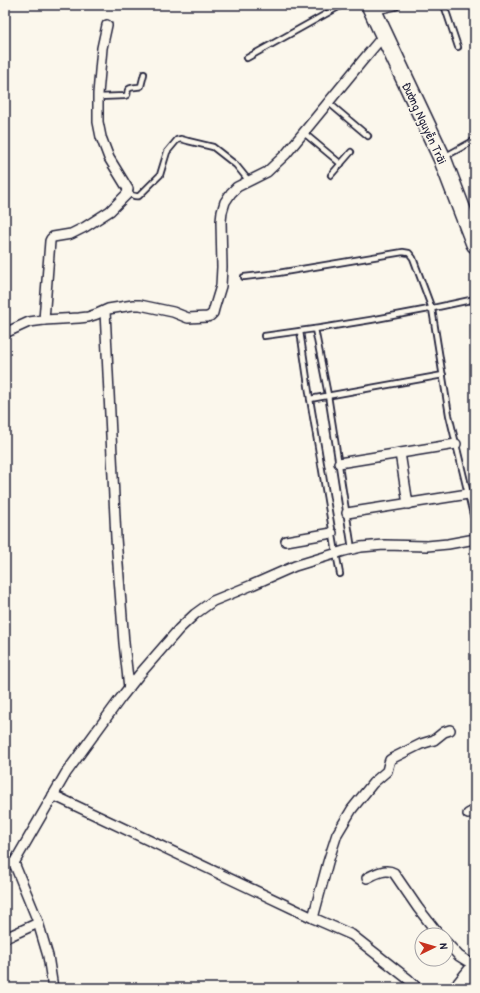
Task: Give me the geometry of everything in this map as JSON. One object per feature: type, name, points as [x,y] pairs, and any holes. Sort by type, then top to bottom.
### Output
[{"type":"highway","name":"Đường Nguyễn Trãi","points":[[371,8],[442,158],[474,235]]},
{"type":"main road","points":[[457,988],[475,966]]},
{"type":"street","points":[[371,8],[396,5]]},
{"type":"street","points":[[44,320],[47,270],[51,239],[71,234],[81,229],[110,211],[128,192],[109,158],[101,137],[98,122],[98,97],[102,48],[107,25]]},
{"type":"street","points":[[5,333],[28,322],[80,318],[97,314],[108,309],[133,305],[140,305],[173,312],[188,318],[207,317],[214,309],[221,286],[221,230],[222,212],[225,202],[231,193],[238,187],[266,172],[286,154],[384,35]]},
{"type":"street","points":[[104,311],[116,538],[129,688]]},
{"type":"street","points":[[339,463],[456,444]]},
{"type":"street","points":[[400,453],[408,504]]},
{"type":"street","points":[[346,513],[468,494]]},
{"type":"street","points":[[286,541],[332,533]]},
{"type":"street","points":[[53,988],[48,956],[38,923],[10,862],[66,773],[129,688],[179,630],[195,614],[213,601],[296,566],[336,553],[361,547],[384,545],[427,546],[475,539]]},
{"type":"street","points":[[314,918],[328,862],[337,834],[352,809],[372,783],[387,771],[390,760],[421,744],[434,740],[440,734],[450,730]]},
{"type":"street","points":[[53,795],[352,935],[408,979],[417,988]]},
{"type":"street","points":[[367,878],[384,871],[394,874],[433,927]]},
{"type":"street","points":[[5,938],[38,923]]},
{"type":"street","points":[[454,950],[475,966]]},
{"type":"lane","points":[[247,58],[342,5]]},
{"type":"lane","points":[[444,5],[458,47]]},
{"type":"lane","points":[[98,97],[127,95],[128,89],[141,86],[144,74]]},
{"type":"lane","points":[[328,103],[368,136]]},
{"type":"lane","points":[[304,133],[341,164]]},
{"type":"lane","points":[[128,192],[137,197],[155,181],[160,175],[167,152],[177,140],[181,139],[213,147],[236,165],[249,181]]},
{"type":"lane","points":[[442,158],[475,140]]},
{"type":"lane","points":[[331,175],[351,152]]},
{"type":"lane","points":[[244,277],[278,273],[403,252],[409,253],[413,258],[432,309],[449,415],[475,523]]},
{"type":"lane","points":[[264,336],[432,309],[475,299]]},
{"type":"lane","points":[[315,329],[328,395],[352,549]]},
{"type":"lane","points":[[300,331],[332,533],[340,574]]},
{"type":"lane","points":[[310,399],[443,375]]}]
